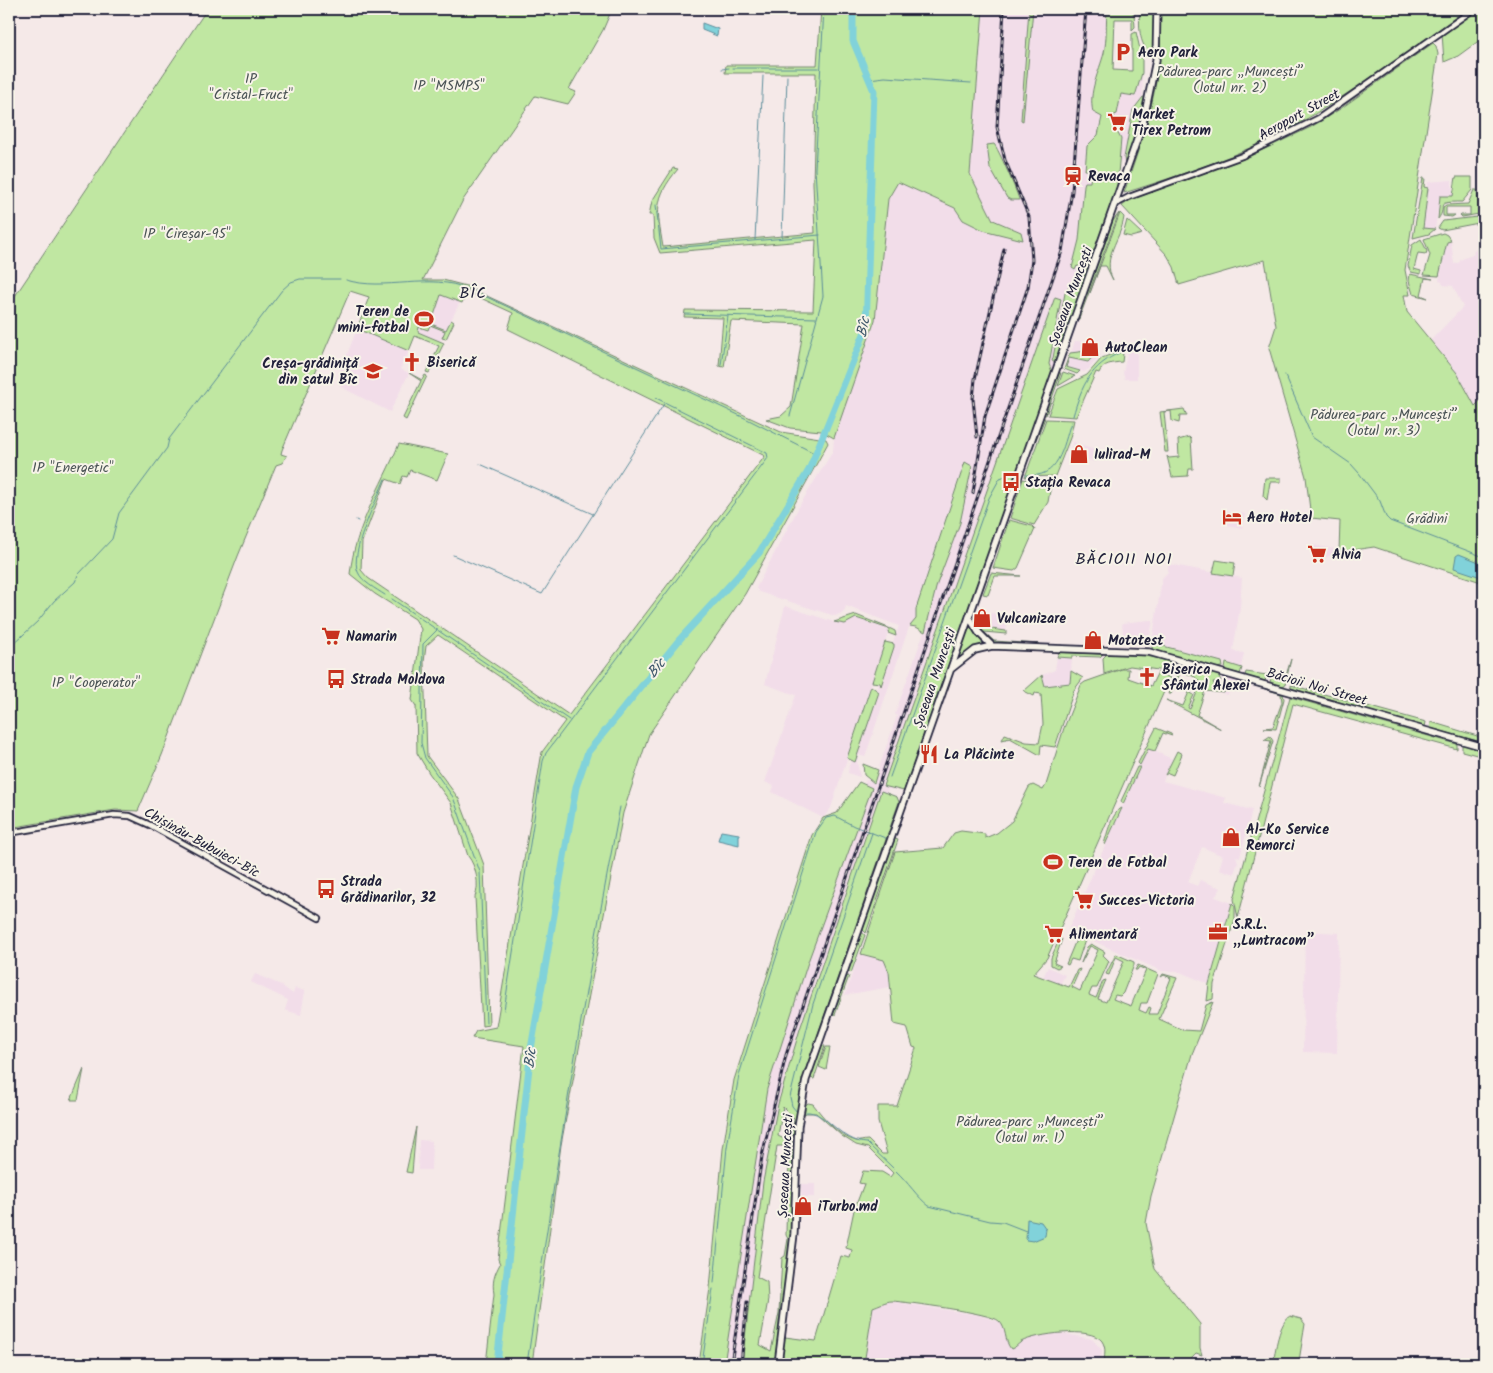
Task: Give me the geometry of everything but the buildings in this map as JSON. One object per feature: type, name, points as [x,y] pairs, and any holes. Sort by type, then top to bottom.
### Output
[{"type":"main road","name":"Șoseaua Muncești","points":[[778,1364],[794,1234],[801,1102],[811,1064],[1143,123],[1152,87],[1158,48],[1157,9]]},
{"type":"main road","points":[[969,617],[979,633],[992,646]]},
{"type":"main road","name":"Băcioii Noi Street","points":[[950,670],[975,650],[992,646],[1149,652],[1484,747]]},
{"type":"street","name":"Aeroport Street","points":[[1116,204],[1129,197],[1242,156],[1312,122],[1350,98],[1474,9]]},
{"type":"street","name":"Chișinău-Bubuieci-Bîc","points":[[9,833],[103,816],[130,816],[150,825],[319,918]]},
{"type":"shaded area","points":[[983,9],[1111,9],[1087,263],[1078,286],[1082,287],[904,791],[888,789],[814,1003],[780,1116],[744,1364],[716,1364],[745,1127],[866,780],[874,782],[897,716],[895,714],[924,632],[916,627],[909,627],[865,757],[859,755],[857,761],[860,777],[848,773],[849,766],[899,626],[846,606],[844,612],[835,616],[759,592],[756,588],[801,503],[833,451],[834,438],[880,256],[888,199],[898,182],[955,208],[963,220],[983,230],[1023,240],[1021,232],[993,220],[969,174]]},
{"type":"shaded area","points":[[1113,71],[1142,73],[1143,96],[1147,98],[1125,164],[1118,160],[1120,145],[1111,128]]},
{"type":"shaded area","points":[[1452,180],[1453,196],[1440,197],[1435,229],[1423,228],[1428,182]]},
{"type":"shaded area","points":[[1478,227],[1484,227],[1484,296],[1480,300],[1484,306],[1484,397],[1475,407],[1457,373],[1431,340],[1463,307],[1453,286],[1443,285],[1439,281],[1447,241],[1451,241],[1454,264],[1460,262],[1460,260],[1474,254],[1473,251],[1482,245]]},
{"type":"shaded area","points":[[441,295],[460,302],[446,330],[431,324]]},
{"type":"shaded area","points":[[430,325],[446,332],[440,341],[417,332],[419,327]]},
{"type":"shaded area","name":"Creșa-grădiniță din satul Bîc","points":[[357,329],[409,351],[400,369],[409,373],[390,412],[341,387],[339,383],[339,375]]},
{"type":"shaded area","points":[[1075,341],[1096,342],[1097,352],[1101,355],[1084,372],[1066,367]]},
{"type":"shaded area","points":[[1137,348],[1137,379],[1125,379],[1123,373],[1128,349]]},
{"type":"shaded area","points":[[1073,442],[1098,450],[1096,462],[1069,455]]},
{"type":"shaded area","points":[[1224,510],[1245,514],[1242,528],[1222,524]]},
{"type":"shaded area","points":[[1313,545],[1339,550],[1339,552],[1312,563]]},
{"type":"shaded area","points":[[1168,564],[1242,578],[1240,608],[1233,651],[1244,653],[1241,667],[1152,643],[1162,578],[1168,572]]},
{"type":"shaded area","points":[[785,606],[834,622],[856,618],[889,630],[831,808],[823,818],[772,792],[774,786],[765,782],[796,695],[765,684]]},
{"type":"shaded area","points":[[981,613],[1009,614],[1006,631],[984,628],[984,623],[979,622]]},
{"type":"shaded area","points":[[1153,621],[1148,645],[1124,643],[1122,623]]},
{"type":"shaded area","points":[[331,630],[337,636],[331,642],[325,636]]},
{"type":"shaded area","points":[[1057,657],[1072,658],[1070,683],[1045,686],[1042,675],[1055,670]]},
{"type":"shaded area","points":[[1227,678],[1242,683],[1237,685],[1235,692],[1230,690],[1228,695],[1205,691],[1209,680]]},
{"type":"shaded area","points":[[1148,748],[1172,759],[1163,781],[1226,798],[1224,803],[1252,810],[1240,857],[1236,856],[1238,862],[1234,874],[1219,869],[1223,856],[1202,847],[1188,882],[1197,886],[1200,880],[1221,888],[1215,897],[1232,903],[1209,984],[1180,972],[1162,971],[1068,930]]},
{"type":"shaded area","points":[[1305,931],[1339,933],[1337,1053],[1303,1052]]},
{"type":"shaded area","points":[[859,954],[884,960],[889,972],[890,987],[845,995]]},
{"type":"shaded area","points":[[1048,967],[1065,975],[1060,985],[1043,977]]},
{"type":"shaded area","points":[[255,974],[281,985],[293,994],[295,988],[305,991],[301,1015],[285,1010],[288,1000],[251,982]]},
{"type":"shaded area","points":[[419,1140],[432,1141],[431,1170],[418,1170]]},
{"type":"shaded area","points":[[801,1184],[815,1184],[815,1197],[801,1197]]},
{"type":"shaded area","points":[[889,1301],[979,1315],[1000,1322],[1092,1339],[1102,1350],[1101,1364],[864,1364],[873,1307]]},
{"type":"green space","points":[[207,9],[612,9],[603,30],[569,89],[576,92],[568,104],[535,96],[463,200],[423,280],[443,280],[470,287],[462,303],[441,295],[431,324],[446,330],[451,320],[454,322],[446,339],[442,338],[445,331],[430,325],[428,330],[419,327],[418,332],[444,343],[429,373],[426,372],[439,346],[415,336],[409,351],[357,329],[369,297],[350,291],[282,450],[281,454],[287,456],[282,463],[276,465],[238,556],[162,755],[138,811],[115,810],[9,828],[9,305]]},
{"type":"green space","points":[[821,9],[983,9],[970,174],[993,220],[1021,232],[1023,240],[983,230],[963,220],[955,208],[898,182],[888,199],[875,320],[834,438],[821,431],[790,428],[766,419],[781,416],[791,407],[804,324],[731,321],[724,367],[719,366],[723,318],[684,317],[685,310],[813,311],[816,240],[660,253],[654,238],[653,215],[649,215],[652,201],[673,168],[678,169],[664,189],[659,205],[659,223],[663,247],[815,233],[813,183],[816,73],[725,73],[726,65],[817,65]]},
{"type":"green space","points":[[1029,9],[1033,9],[1023,121],[1021,120]]},
{"type":"green space","points":[[1107,9],[1128,9],[1134,14],[1135,27],[1132,30],[1132,19],[1115,19],[1113,70],[1132,71],[1132,34],[1136,32],[1142,58],[1142,73],[1135,96],[1121,94],[1117,114],[1114,115],[1115,128],[1121,139],[1117,186],[1055,363],[1052,361],[1065,293],[1069,286],[1078,286],[1085,268],[1077,266],[1075,270],[1072,268],[1079,240],[1084,185],[1085,182],[1090,182],[1091,170],[1085,170],[1087,146],[1098,135],[1102,117],[1093,112],[1092,97],[1105,48]]},
{"type":"green space","points":[[1140,9],[1155,9],[1155,53],[1151,54],[1144,45],[1140,27]]},
{"type":"green space","name":"Pădurea-parc „Muncești” (lotul nr. 2)","points":[[1160,9],[1467,9],[1359,86],[1291,128],[1230,156],[1124,193],[1152,103],[1159,59],[1161,35]]},
{"type":"green space","points":[[1476,9],[1484,9],[1484,37],[1458,56],[1444,62],[1442,33]]},
{"type":"green space","name":"Pădurea-parc „Muncești” (lotul nr. 3)","points":[[1433,43],[1438,54],[1405,270],[1410,295],[1404,295],[1407,312],[1457,373],[1475,406],[1484,397],[1484,583],[1374,547],[1339,552],[1340,521],[1311,518],[1306,477],[1269,348],[1276,326],[1265,260],[1179,285],[1174,267],[1167,255],[1122,206],[1130,200],[1248,157],[1311,127],[1340,109]]},
{"type":"green space","points":[[1143,97],[1147,98],[1125,164],[1124,158],[1133,110]]},
{"type":"green space","points":[[994,144],[1008,171],[1019,200],[1007,198],[990,168],[987,145]]},
{"type":"green space","points":[[1456,177],[1472,177],[1472,190],[1462,202],[1442,205],[1441,214],[1438,219],[1440,196],[1453,196]]},
{"type":"green space","points":[[1423,178],[1425,178],[1424,187],[1428,188],[1423,228],[1435,229],[1429,234],[1413,238]]},
{"type":"green space","points":[[1474,190],[1477,190],[1478,200],[1484,200],[1484,207],[1479,214],[1462,217],[1460,215],[1470,215],[1470,207],[1446,207],[1446,215],[1455,215],[1452,217],[1443,216],[1443,207],[1446,205],[1468,204]]},
{"type":"green space","points":[[1484,210],[1484,222],[1442,230],[1438,228],[1443,221],[1477,217]]},
{"type":"green space","points":[[1119,213],[1079,319],[1077,319],[1113,221]]},
{"type":"green space","points":[[1120,213],[1124,217],[1109,264],[1113,280],[1106,266],[1100,266]]},
{"type":"green space","points":[[1127,220],[1142,234],[1131,237],[1123,235]]},
{"type":"green space","points":[[1443,233],[1451,241],[1447,242],[1439,276],[1424,275],[1430,255],[1424,239]]},
{"type":"green space","points":[[1421,239],[1427,251],[1426,254],[1418,253],[1414,269],[1421,271],[1421,274],[1411,272],[1408,266],[1412,245]]},
{"type":"green space","points":[[1410,274],[1433,279],[1425,278],[1421,295],[1428,298],[1413,294],[1409,281]]},
{"type":"green space","points":[[474,290],[781,432],[826,439],[828,443],[745,594],[649,734],[623,813],[561,1145],[532,1364],[486,1364],[494,1294],[493,1282],[500,1264],[498,1259],[524,1046],[472,1038],[476,1031],[496,1027],[542,752],[565,721],[438,635],[426,646],[424,662],[427,756],[459,799],[484,865],[489,1025],[482,1026],[475,897],[477,887],[476,876],[451,803],[417,753],[416,706],[412,700],[421,629],[415,619],[375,594],[350,574],[357,539],[399,444],[448,454],[437,480],[410,470],[407,477],[403,476],[400,484],[386,479],[362,542],[361,570],[368,578],[569,715],[765,456],[508,329],[513,313],[472,294]]},
{"type":"green space","points":[[1055,297],[1061,299],[1049,364],[1052,372],[904,791],[883,786]]},
{"type":"green space","points":[[1087,342],[1096,342],[1097,352],[1088,362],[1069,358],[1066,367],[1080,371],[1077,374],[1064,369],[1070,353],[1095,350],[1095,343]]},
{"type":"green space","points":[[1120,351],[1123,354],[1122,362],[1108,364],[1099,373],[1096,372],[1076,417],[1048,415],[1058,389],[1087,375],[1102,358]]},
{"type":"green space","points":[[1063,372],[1075,376],[1058,386]]},
{"type":"green space","points":[[409,373],[422,380],[425,375],[427,376],[406,420],[403,418],[421,381]]},
{"type":"green space","points":[[1058,373],[1061,373],[1046,415],[1043,414]]},
{"type":"green space","points":[[1184,409],[1187,416],[1180,416],[1179,423],[1172,421],[1171,411],[1164,412],[1168,452],[1165,452],[1160,412]]},
{"type":"green space","points":[[1042,418],[1045,418],[1021,476]]},
{"type":"green space","points":[[1046,419],[1074,420],[1070,438],[1055,476],[1025,477]]},
{"type":"green space","points":[[1189,437],[1191,439],[1193,469],[1189,469],[1188,476],[1172,477],[1167,456],[1169,458],[1179,457],[1178,440]]},
{"type":"green space","points":[[965,462],[972,466],[960,523],[937,584],[925,632],[910,626],[916,619],[916,609]]},
{"type":"green space","points":[[1265,478],[1281,478],[1281,482],[1270,482],[1267,500],[1263,496]]},
{"type":"green space","points":[[1023,479],[1051,485],[1048,502],[1034,525],[1010,518]]},
{"type":"green space","points":[[1009,520],[1032,526],[1035,529],[1018,568],[1014,571],[993,568]]},
{"type":"green space","points":[[1216,560],[1235,563],[1233,576],[1213,573]]},
{"type":"green space","points":[[991,573],[1021,576],[995,576],[988,595],[983,594]]},
{"type":"green space","points":[[856,615],[895,631],[896,636],[888,633],[889,629],[856,618],[845,624],[834,622]]},
{"type":"green space","points":[[982,623],[984,628],[1006,631],[1006,634],[984,632],[994,641],[1040,644],[995,643],[981,631]]},
{"type":"green space","points":[[969,626],[983,644],[958,658]]},
{"type":"green space","points":[[885,642],[894,644],[894,647],[881,686],[880,683],[872,682]]},
{"type":"green space","points":[[1152,643],[1222,662],[1223,667],[1215,668],[1152,649]]},
{"type":"green space","points":[[1059,652],[1103,654],[1100,657],[1072,656],[1072,658],[1057,657]]},
{"type":"green space","points":[[1107,654],[1142,655],[1173,662],[1174,669],[1172,672],[1130,666],[1104,674],[1103,658]]},
{"type":"green space","points":[[1291,659],[1285,685],[1281,686],[1270,683],[1271,676],[1285,679]]},
{"type":"green space","points":[[1226,663],[1242,668],[1240,674],[1225,670]]},
{"type":"green space","points":[[1186,665],[1218,674],[1221,681],[1213,682],[1216,689],[1222,687],[1223,684],[1225,688],[1224,693],[1205,691],[1197,715],[1221,729],[1166,700],[1183,706],[1189,692],[1194,695],[1188,708],[1190,709],[1201,683],[1195,677],[1181,671],[1171,694],[1169,694],[1179,668]]},
{"type":"green space","name":"Pădurea-parc „Muncești” (lotul nr. 1)","points":[[1122,669],[1129,669],[1128,678],[1151,686],[1158,672],[1170,678],[1047,958],[1033,974],[1069,987],[1077,970],[1080,969],[1072,987],[1080,991],[1098,950],[1090,946],[1081,963],[1087,947],[1091,944],[1105,952],[1103,955],[1109,961],[1097,988],[1092,988],[1089,995],[1096,998],[1103,981],[1106,980],[1098,999],[1106,1002],[1124,961],[1116,957],[1109,975],[1106,974],[1116,954],[1134,962],[1134,965],[1123,993],[1120,996],[1115,995],[1113,999],[1131,1006],[1146,970],[1139,967],[1135,970],[1138,965],[1158,974],[1147,1003],[1141,1003],[1139,1010],[1146,1013],[1149,1007],[1151,1008],[1149,1014],[1157,1014],[1171,978],[1164,975],[1161,977],[1163,974],[1177,978],[1159,1019],[1183,1030],[1199,1031],[1206,1005],[1213,1002],[1192,1054],[1151,1196],[1146,1223],[1155,1269],[1200,1324],[1200,1348],[1202,1355],[1196,1353],[1185,1364],[1104,1364],[1105,1350],[1102,1341],[1096,1336],[1075,1333],[1038,1336],[1021,1342],[1011,1349],[1002,1324],[993,1318],[948,1308],[892,1301],[873,1307],[864,1364],[780,1364],[786,1325],[785,1337],[816,1341],[841,1256],[850,1258],[852,1250],[846,1248],[854,1210],[864,1184],[859,1183],[863,1171],[882,1172],[890,1177],[893,1173],[868,1148],[856,1145],[842,1136],[816,1113],[806,1113],[801,1116],[803,1107],[808,1103],[813,1104],[832,1126],[843,1135],[857,1141],[868,1140],[882,1154],[887,1154],[878,1122],[878,1106],[897,1106],[916,1048],[913,1047],[907,1027],[894,1024],[889,972],[884,960],[861,954],[895,852],[943,848],[954,833],[961,831],[985,834],[985,838],[997,833],[1012,821],[1029,787],[1033,785],[1043,790],[1046,785],[1064,728],[1081,685]]},
{"type":"green space","points":[[1071,671],[1083,678],[1074,690],[1055,747],[1041,745],[1040,755],[1010,738],[1002,740],[1005,734],[1026,742],[1039,743],[1043,724],[1041,694],[1035,693],[1034,696],[1024,691],[1042,675],[1045,686],[1070,683]]},
{"type":"green space","points":[[1246,672],[1267,675],[1265,681],[1245,676]]},
{"type":"green space","points":[[1243,682],[1283,694],[1284,699],[1276,729],[1264,728],[1273,727],[1282,702],[1281,694]]},
{"type":"green space","points":[[1291,685],[1426,722],[1425,727],[1291,688]]},
{"type":"green space","points":[[871,686],[879,692],[855,762],[847,758]]},
{"type":"green space","points":[[1290,697],[1457,744],[1457,749],[1293,704],[1238,918],[1234,899]]},
{"type":"green space","points":[[1431,722],[1484,738],[1484,743],[1430,728]]},
{"type":"green space","points":[[1156,728],[1172,736],[1163,733],[1155,751],[1148,749],[1140,765],[1138,763]]},
{"type":"green space","points":[[1270,736],[1273,741],[1259,787],[1271,741],[1264,740]]},
{"type":"green space","points":[[1462,744],[1484,751],[1484,757],[1462,751]]},
{"type":"green space","points":[[1177,751],[1182,754],[1173,775],[1168,773],[1165,775]]},
{"type":"green space","points":[[863,764],[878,770],[874,783],[864,775]]},
{"type":"green space","points":[[1137,767],[1140,767],[1123,804],[1121,801]]},
{"type":"green space","points":[[859,782],[872,788],[809,959],[767,1089],[724,1364],[699,1364],[710,1288],[723,1149],[734,1080],[812,835],[823,818],[837,813]]},
{"type":"green space","points":[[881,791],[897,797],[899,802],[806,1068],[799,1098],[795,1132],[791,1138],[793,1146],[777,1146],[757,1277],[767,1282],[768,1300],[760,1345],[771,1351],[779,1313],[782,1258],[785,1256],[788,1239],[786,1235],[787,1187],[791,1150],[795,1150],[791,1242],[775,1364],[742,1364],[763,1182],[778,1104],[800,1029]],"holes":[[[783,1107],[794,1118],[793,1129],[784,1139],[778,1136]]]},
{"type":"green space","points":[[1122,808],[1105,845],[1115,814]]},
{"type":"green space","points":[[893,838],[898,840],[866,933],[862,929]]},
{"type":"green space","points":[[1232,903],[1235,906],[1235,919],[1214,984],[1213,999],[1207,1001],[1209,984]]},
{"type":"green space","points":[[860,931],[865,935],[851,973],[847,970]]},
{"type":"green space","points":[[1075,936],[1085,940],[1078,961],[1071,959],[1068,965],[1066,964],[1076,940]]},
{"type":"green space","points":[[1062,939],[1054,963],[1061,966],[1057,968],[1051,965],[1051,958],[1059,940]]},
{"type":"green space","points":[[849,976],[835,1015],[831,1016],[845,977]]},
{"type":"green space","points":[[820,1045],[825,1046],[814,1079],[810,1078]]},
{"type":"green space","points":[[826,1047],[830,1047],[826,1070],[819,1067]]},
{"type":"green space","points":[[84,1069],[78,1100],[71,1100]]},
{"type":"green space","points":[[416,1127],[412,1173],[406,1172]]},
{"type":"green space","points":[[1290,1316],[1301,1319],[1305,1324],[1299,1361],[1297,1364],[1274,1363],[1276,1345],[1283,1324]]},
{"type":"water","points":[[702,23],[718,29],[717,36],[702,30]]},
{"type":"water","points":[[1459,554],[1484,564],[1484,578],[1454,568],[1456,556]]},
{"type":"water","points":[[721,831],[739,834],[739,845],[718,840]]},
{"type":"water","points":[[1027,1219],[1041,1222],[1046,1229],[1045,1236],[1033,1241],[1026,1240]]},
{"type":"waterway","points":[[790,416],[823,296],[815,169],[824,9]]},
{"type":"waterway","name":"Bîc","points":[[497,1364],[531,1049],[576,787],[588,752],[680,639],[759,553],[809,470],[866,329],[874,91],[853,41],[853,9]]},
{"type":"waterway","points":[[722,69],[729,68]]},
{"type":"waterway","points":[[733,68],[819,68]]},
{"type":"waterway","points":[[755,240],[763,76]]},
{"type":"waterway","points":[[782,238],[787,76]]},
{"type":"waterway","points":[[869,79],[885,77],[971,83]]},
{"type":"waterway","points":[[656,205],[661,249],[820,235]]},
{"type":"waterway","points":[[9,648],[75,582],[78,575],[112,539],[119,513],[167,448],[169,439],[282,290],[291,282],[300,279],[340,279]]},
{"type":"waterway","points":[[346,280],[376,284],[438,282],[468,289]]},
{"type":"waterway","points":[[474,291],[747,419],[816,454]]},
{"type":"waterway","points":[[685,314],[816,318]]},
{"type":"waterway","points":[[721,365],[728,316]]},
{"type":"waterway","points":[[1073,416],[1080,395],[1089,378],[1110,357],[1121,352]]},
{"type":"waterway","points":[[1285,375],[1312,437],[1351,464],[1380,501],[1386,517],[1390,521],[1484,557]]},
{"type":"waterway","points":[[504,1010],[543,761],[546,753],[768,458],[767,453],[656,398]]},
{"type":"waterway","points":[[453,555],[542,594],[664,404]]},
{"type":"waterway","points":[[1026,475],[1037,475],[1053,467],[1062,451],[1071,422]]},
{"type":"waterway","points":[[480,464],[593,514]]},
{"type":"waterway","points":[[890,777],[989,498],[1000,478],[1014,473]]},
{"type":"waterway","points":[[385,479],[360,539],[356,563],[360,576],[385,595]]},
{"type":"waterway","points":[[392,599],[569,720]]},
{"type":"waterway","points":[[437,630],[423,644],[421,743],[425,758],[453,797],[480,872],[486,1023]]},
{"type":"waterway","points":[[527,1364],[570,1085],[620,807]]},
{"type":"waterway","points":[[714,1283],[727,1147],[739,1075],[816,832],[826,818],[835,816],[854,826],[888,839]]},
{"type":"waterway","points":[[797,1112],[792,1106],[790,1097],[813,1004],[872,833]]},
{"type":"waterway","points":[[806,1112],[820,1116],[849,1137],[867,1143],[893,1168]]},
{"type":"waterway","points":[[896,1171],[929,1206],[990,1221],[1003,1222],[1026,1231]]},
{"type":"waterway","points":[[702,1364],[713,1289]]},
{"type":"railway","points":[[973,493],[985,416],[1028,287],[1032,260],[1029,217],[1005,160],[997,127],[1004,9]]},
{"type":"railway","points":[[731,1364],[762,1156],[786,1055],[1062,251],[1072,191],[1086,9]]},
{"type":"railway","points":[[977,437],[973,399],[975,379],[1004,249]]},
{"type":"railway","points":[[741,1364],[747,1302]]},
{"type":"place","name":"Aero Park","points":[[1123,52]]},
{"type":"place","name":"Market Tirex Petrom","points":[[1117,122]]},
{"type":"place","name":"Revaca","points":[[1073,176]]},
{"type":"place","name":"Teren de mini-fotbal","points":[[424,319]]},
{"type":"place","name":"AutoClean","points":[[1090,347]]},
{"type":"place","name":"Biserică","points":[[412,362]]},
{"type":"place","name":"Creșa-grădiniță din satul Bîc","points":[[373,371]]},
{"type":"place","name":"Iulirad-M","points":[[1079,454]]},
{"type":"place","name":"Stația Revaca","points":[[1011,482]]},
{"type":"place","name":"Aero Hotel","points":[[1232,517]]},
{"type":"place","name":"Alvia","points":[[1317,554]]},
{"type":"place","name":"Vulcanizare","points":[[982,618]]},
{"type":"place","name":"Namarin","points":[[331,636]]},
{"type":"place","name":"Mototest","points":[[1093,640]]},
{"type":"place","name":"Biserica Sfântul Alexei","points":[[1147,677]]},
{"type":"place","name":"Strada Moldova","points":[[336,679]]},
{"type":"place","name":"La Plăcinte","points":[[929,754]]},
{"type":"place","name":"Al-Ko Service Remorci","points":[[1231,837]]},
{"type":"place","name":"Teren de Fotbal","points":[[1053,862]]},
{"type":"place","name":"Strada Grădinarilor, 32","points":[[326,889]]},
{"type":"place","name":"Succes-Victoria","points":[[1084,900]]},
{"type":"place","name":"S.R.L. „Luntracom”","points":[[1218,932]]},
{"type":"place","name":"Alimentară","points":[[1054,934]]},
{"type":"place","name":"iTurbo.md","points":[[803,1206]]},
{"type":"district","name":"BÎC","points":[[473,292]]},
{"type":"district","name":"BĂCIOII NOI","points":[[1124,558]]},
{"type":"park label","name":"IP \"MSMPS\"","points":[[449,85]]},
{"type":"park label","name":"IP \"Cristal-Fruct\"","points":[[251,86]]},
{"type":"park label","name":"IP \"Cireșar-95\"","points":[[187,233]]},
{"type":"park label","name":"IP \"Energetic\"","points":[[73,467]]},
{"type":"park label","name":"Grădini","points":[[1427,518]]},
{"type":"park label","name":"IP \"Cooperator\"","points":[[96,682]]}]
